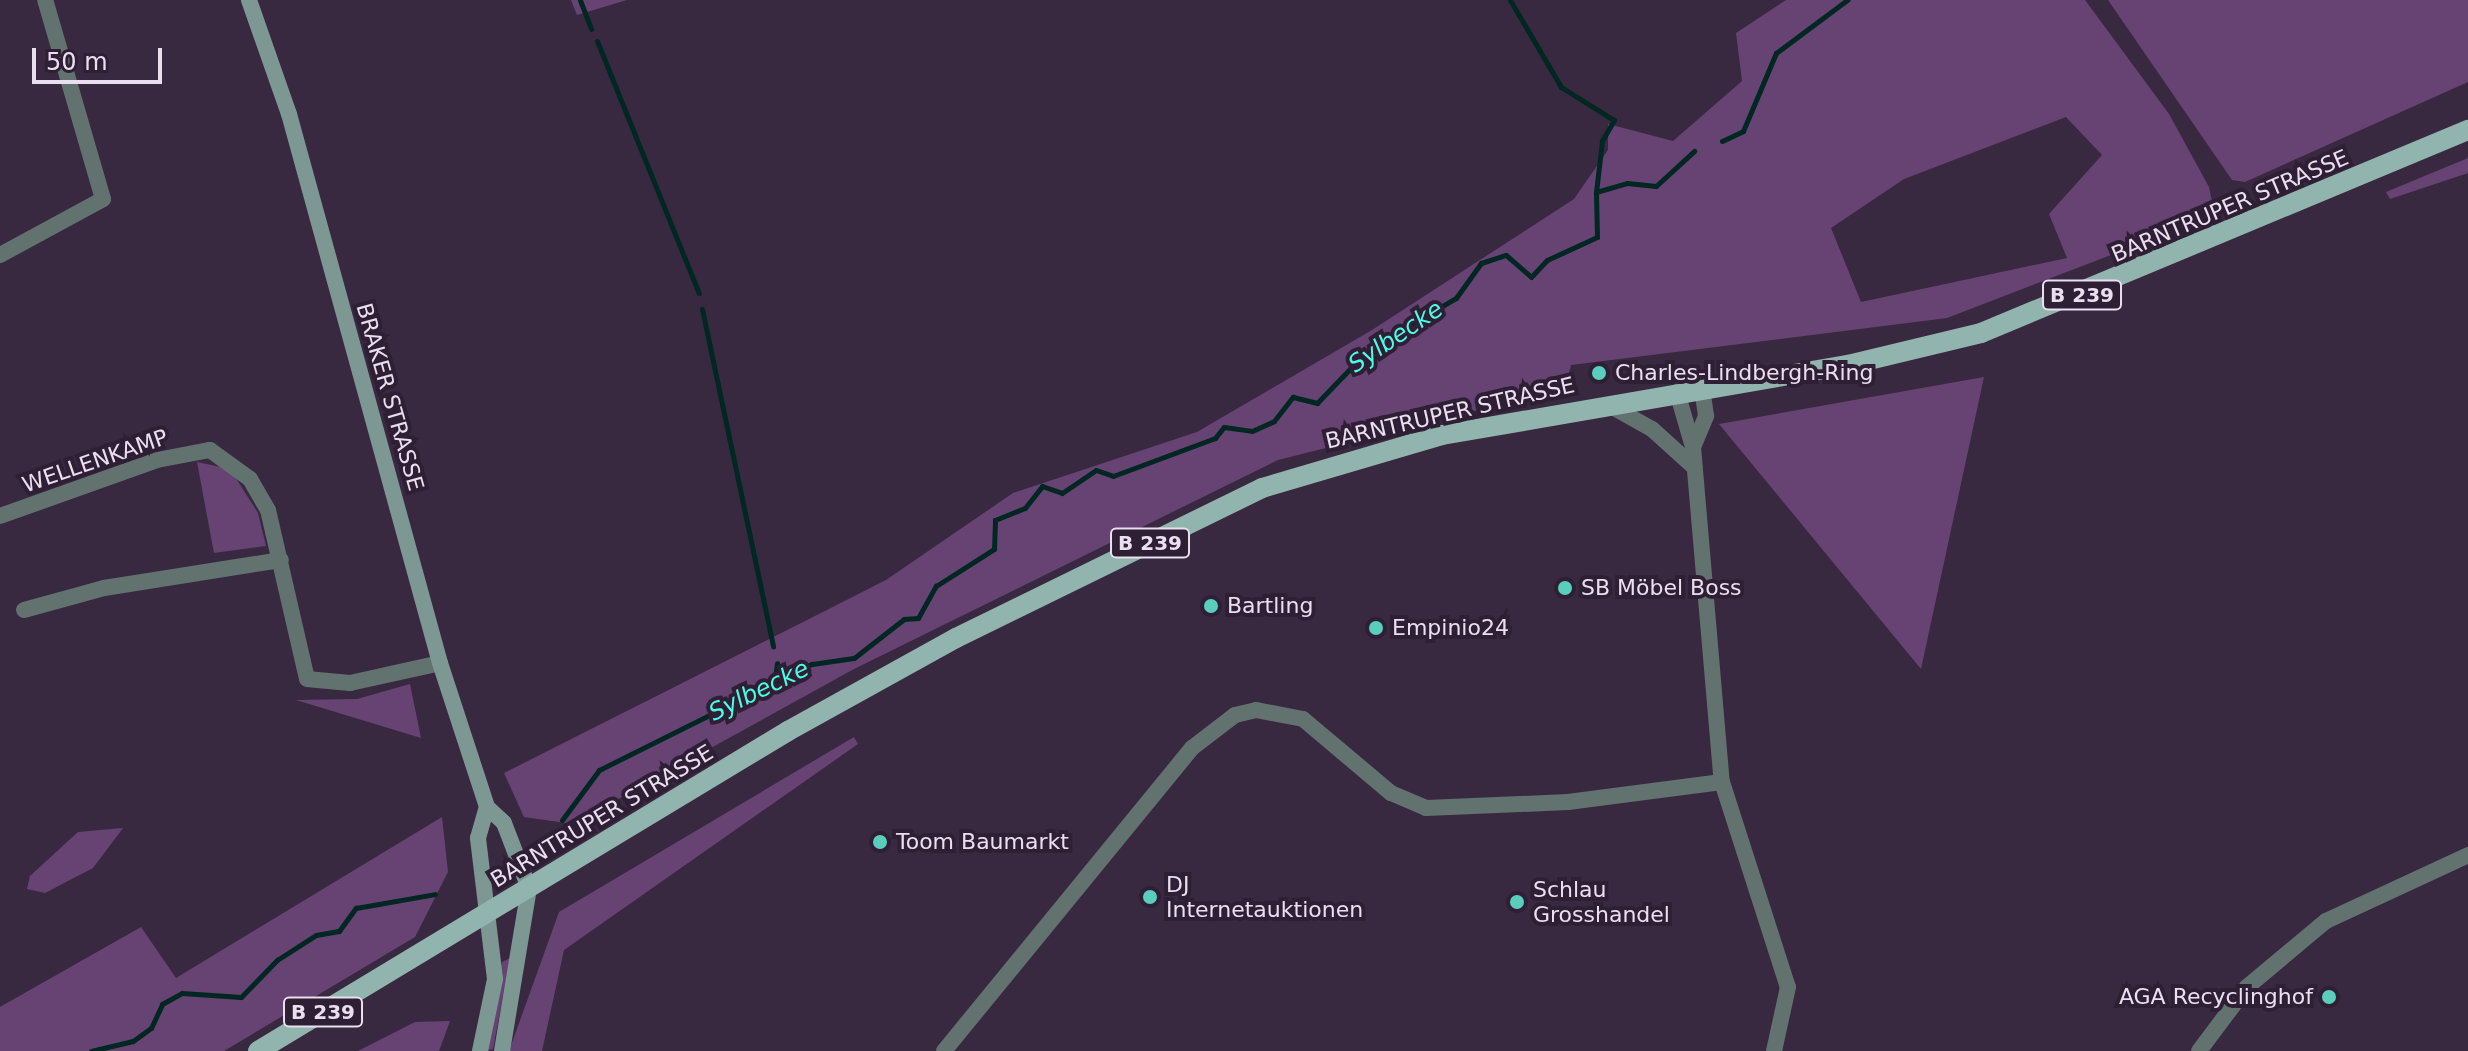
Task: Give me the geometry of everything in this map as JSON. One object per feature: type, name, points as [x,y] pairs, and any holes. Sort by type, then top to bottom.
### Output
[{"type":"main road","name":"BARNTRUPER STRASSE","points":[[258,1051],[905,666],[1262,488],[1442,435],[1606,403],[1862,362],[1981,333],[2468,130]]},
{"type":"street","points":[[0,255],[103,199],[45,0]]},
{"type":"street","name":"BRAKER STRASSE","points":[[249,0],[289,114],[440,663],[487,807],[504,823],[529,888]]},
{"type":"street","points":[[1693,447],[1706,416],[1702,388]]},
{"type":"street","points":[[1677,392],[1693,447],[1722,782],[1785,970],[1785,1023],[1774,1051]]},
{"type":"street","points":[[1606,403],[1652,429],[1694,467]]},
{"type":"street","name":"WELLENKAMP","points":[[0,516],[157,460],[210,450],[250,479],[281,560],[307,679],[350,683],[440,663]]},
{"type":"street","points":[[24,610],[104,588],[281,560]]},
{"type":"street","points":[[944,1051],[1192,748],[1235,715],[1256,710],[1303,719],[1391,793],[1426,808],[1568,802],[1722,782]]},
{"type":"street","name":"BRAKER STRASSE","points":[[480,1051],[495,979],[490,913],[478,838],[487,807]]},
{"type":"street","points":[[2199,1051],[2247,987],[2326,921],[2468,855]]},
{"type":"street","points":[[502,1051],[529,888]]},
{"type":"shaded area","points":[[571,0],[627,0],[577,15]]},
{"type":"shaded area","points":[[1786,0],[2085,0],[2169,114],[2209,187],[2215,215],[1947,318],[1571,365],[1565,388],[1278,460],[854,669],[573,824],[524,817],[504,773],[886,580],[1013,493],[1197,432],[1372,330],[1574,199],[1608,150],[1608,124],[1673,141],[1742,81],[1736,33]],"holes":[[[2066,117],[2102,155],[2049,214],[2067,258],[1861,302],[1831,228],[1904,179]]]},
{"type":"shaded area","points":[[2108,0],[2468,0],[2468,82],[2245,182],[2232,180]]},
{"type":"shaded area","points":[[2468,158],[2468,173],[2390,199],[2386,192]]},
{"type":"shaded area","points":[[1984,377],[1921,669],[1719,424]]},
{"type":"shaded area","points":[[197,462],[230,469],[258,513],[266,546],[214,553]]},
{"type":"shaded area","points":[[410,684],[421,738],[296,700],[357,699]]},
{"type":"shaded area","points":[[854,737],[858,744],[564,950],[542,1051],[509,1051],[559,912]]},
{"type":"shaded area","points":[[442,817],[448,872],[415,937],[224,1051],[0,1051],[0,1007],[141,927],[176,978]]},
{"type":"shaded area","points":[[123,828],[93,868],[45,893],[27,889],[30,876],[78,832]]},
{"type":"shaded area","points":[[510,958],[493,1049],[486,1051],[502,962]]},
{"type":"shaded area","points":[[450,1021],[439,1051],[358,1051],[415,1022]]},
{"type":"waterway","points":[[580,0],[591,29]]},
{"type":"waterway","points":[[1510,0],[1561,87],[1614,120],[1602,141],[1596,192]]},
{"type":"waterway","name":"Sylbecke","points":[[1722,141],[1743,131],[1776,53],[1847,0]]},
{"type":"waterway","points":[[597,41],[699,293]]},
{"type":"waterway","name":"Sylbecke","points":[[562,820],[599,770],[812,664],[854,658],[904,619],[918,618],[936,586],[994,549],[995,520],[1025,508],[1042,486],[1062,493],[1096,470],[1113,476],[1215,438],[1224,427],[1252,431],[1274,421],[1293,397],[1317,403],[1369,349],[1456,298],[1481,263],[1506,255],[1531,277],[1547,260],[1597,237],[1596,192],[1627,183],[1656,186],[1694,151]]},
{"type":"waterway","points":[[702,309],[773,647]]},
{"type":"waterway","points":[[774,685],[777,663]]},
{"type":"waterway","name":"Sylbecke","points":[[91,1051],[133,1041],[151,1028],[162,1004],[182,993],[241,997],[277,960],[316,935],[339,931],[356,908],[435,894]]},
{"type":"place","name":"Charles-Lindbergh-Ring","points":[[1599,373]]},
{"type":"place","name":"SB Möbel Boss","points":[[1565,588]]},
{"type":"place","name":"Bartling","points":[[1211,606]]},
{"type":"place","name":"Empinio24","points":[[1376,628]]},
{"type":"place","name":"Toom Baumarkt","points":[[880,842]]},
{"type":"place","name":"DJ Internetauktionen","points":[[1150,897]]},
{"type":"place","name":"Schlau Grosshandel","points":[[1517,902]]},
{"type":"place","name":"AGA Recyclinghof","points":[[2329,997]]}]
